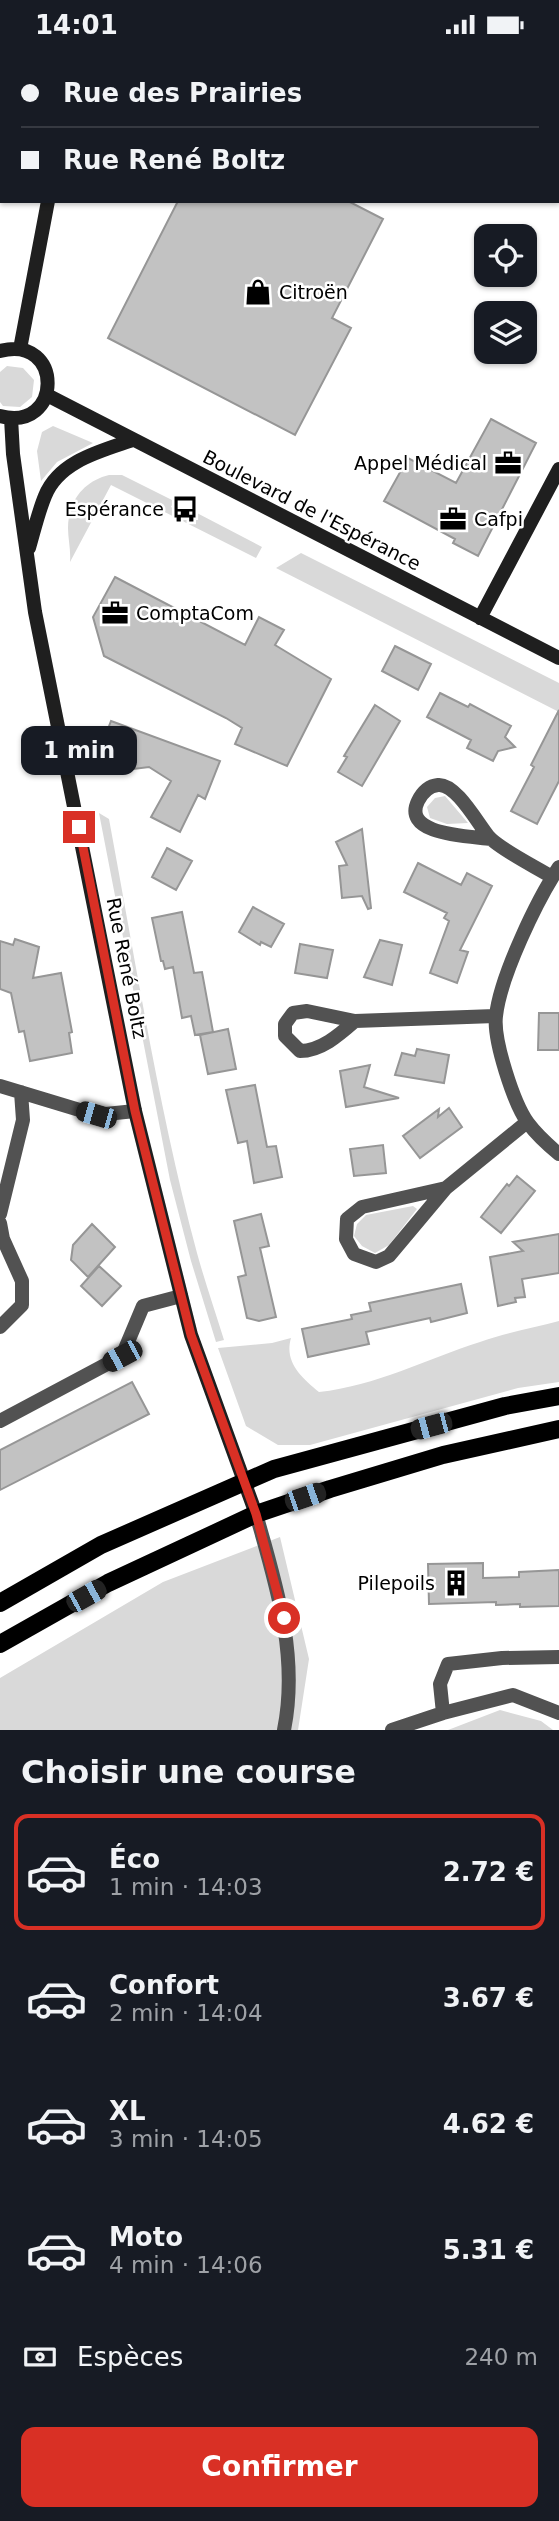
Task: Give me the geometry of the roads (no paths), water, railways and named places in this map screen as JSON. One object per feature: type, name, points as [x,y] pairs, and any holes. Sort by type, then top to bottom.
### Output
[{"type":"main road","points":[[20,349],[48,203]]},
{"type":"main road","points":[[0,351],[20,349],[31,353],[47,371],[49,383],[47,395],[33,413],[6,417]]},
{"type":"main road","name":"Boulevard de l'Espérance","points":[[47,395],[559,658]]},
{"type":"main road","name":"Rue René Boltz","points":[[6,417],[35,612],[135,1111],[191,1335],[256,1514]]},
{"type":"main road","points":[[27,554],[46,493],[66,468],[83,458],[134,440]]},
{"type":"main road","points":[[480,618],[559,469]]},
{"type":"main road","points":[[0,1603],[101,1545],[274,1469],[505,1406],[559,1396]]},
{"type":"main road","points":[[0,1644],[108,1584],[256,1514],[443,1455],[559,1429]]},
{"type":"street","points":[[491,839],[458,795],[447,786],[438,785],[426,789],[418,801],[415,810],[418,820],[426,828],[491,839],[556,872],[530,920],[503,985],[495,1016],[497,1041],[511,1086],[527,1122],[559,1154]]},
{"type":"street","points":[[355,1021],[495,1016]]},
{"type":"street","points":[[0,1086],[96,1115],[135,1111]]},
{"type":"street","points":[[0,1214],[23,1120],[21,1092]]},
{"type":"street","points":[[446,1188],[362,1207],[347,1219],[345,1239],[354,1254],[376,1262],[389,1256],[446,1188],[527,1122]]},
{"type":"street","points":[[0,1223],[3,1239],[22,1280],[22,1304],[0,1327]]},
{"type":"street","points":[[0,1421],[122,1356],[143,1306],[181,1296]]},
{"type":"street","points":[[256,1514],[284,1618],[289,1665],[289,1728]]},
{"type":"street","points":[[443,1713],[440,1684],[447,1664],[502,1658],[559,1657]]},
{"type":"street","points":[[392,1730],[443,1713],[513,1695],[559,1713]]},
{"type":"place","name":"Citroën","points":[[258,292]]},
{"type":"place","name":"Appel Médical","points":[[508,463]]},
{"type":"place","name":"Espérance","points":[[185,509]]},
{"type":"place","name":"Cafpi","points":[[453,519]]},
{"type":"place","name":"ComptaCom","points":[[115,613]]},
{"type":"place","name":"Pilepoils","points":[[456,1583]]}]
